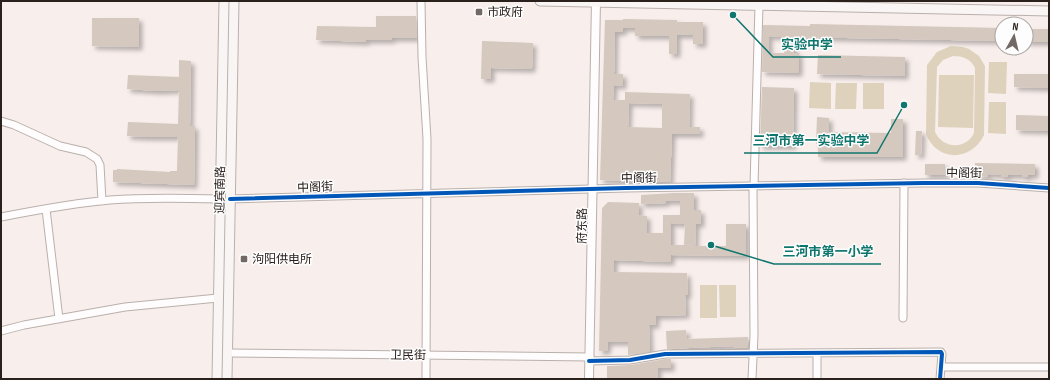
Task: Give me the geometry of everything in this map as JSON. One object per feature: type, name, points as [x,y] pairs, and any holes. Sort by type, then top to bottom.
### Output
[{"type":"main road","name":"迎宾南路","points":[[217,379],[224,1]]},
{"type":"main road","name":"迎宾南路","points":[[227,379],[234,1]]},
{"type":"main road","points":[[540,1],[754,4],[901,4],[1049,11]]},
{"type":"street","points":[[421,1],[422,57],[427,139],[426,379]]},
{"type":"street","name":"府东路","points":[[589,379],[596,2]]},
{"type":"street","points":[[752,379],[754,4]]},
{"type":"street","points":[[1,121],[14,124],[60,146],[86,152],[97,159],[100,165],[102,201]]},
{"type":"street","points":[[903,318],[904,183]]},
{"type":"street","name":"中阁街","points":[[230,199],[592,189],[904,183],[978,183],[1049,188]]},
{"type":"street","points":[[1,217],[46,208],[102,201],[171,198],[220,199]]},
{"type":"street","points":[[46,208],[59,319]]},
{"type":"street","points":[[1,331],[125,307],[218,298]]},
{"type":"street","name":"卫民街","points":[[227,353],[426,355],[630,360],[666,354],[941,352],[942,367]]},
{"type":"street","points":[[817,353],[817,379]]},
{"type":"street","points":[[940,379],[942,367],[1049,368]]},
{"type":"shaded area","points":[[951,46],[963,47],[979,56],[985,66],[984,135],[978,144],[963,154],[946,154],[938,150],[931,143],[926,134],[927,65],[937,52]],"holes":[[[957,56],[969,60],[975,68],[974,133],[970,139],[960,145],[943,142],[935,132],[937,67],[943,60]]]},
{"type":"shaded area","points":[[989,62],[1007,62],[1006,94],[988,93]]},
{"type":"shaded area","points":[[939,75],[974,75],[973,128],[938,127]]},
{"type":"shaded area","points":[[810,82],[831,83],[831,109],[809,108]]},
{"type":"shaded area","points":[[836,83],[857,83],[856,109],[835,109]]},
{"type":"shaded area","points":[[863,83],[884,83],[884,109],[863,109]]},
{"type":"shaded area","points":[[989,102],[1006,102],[1006,134],[988,133]]},
{"type":"shaded area","points":[[700,285],[717,285],[717,318],[700,318]]},
{"type":"shaded area","points":[[719,285],[736,285],[736,317],[720,317]]},
{"type":"building","points":[[376,16],[416,16],[417,38],[366,40],[366,42],[316,40],[317,26],[376,27]]},
{"type":"building","points":[[92,18],[139,18],[139,47],[92,46]]},
{"type":"building","points":[[605,20],[677,20],[677,22],[703,22],[703,44],[693,44],[693,35],[677,35],[677,54],[669,54],[669,36],[635,36],[635,28],[623,28],[623,32],[615,32],[614,74],[623,74],[623,86],[614,85],[613,100],[625,100],[625,92],[690,94],[689,127],[700,127],[700,134],[672,134],[670,182],[600,180]],"holes":[[[629,103],[662,104],[662,128],[628,127]]]},
{"type":"building","points":[[810,24],[994,28],[994,41],[794,37],[794,53],[799,53],[799,73],[762,72],[763,25],[810,26]],"holes":[[[769,36],[784,37],[784,53],[769,53]]]},
{"type":"building","points":[[1034,29],[1049,29],[1049,42],[1034,42]]},
{"type":"building","points":[[482,41],[533,43],[532,69],[491,68],[491,79],[481,79]]},
{"type":"building","points":[[818,55],[905,57],[905,76],[817,74]]},
{"type":"building","points":[[179,60],[191,61],[190,126],[195,126],[194,185],[113,182],[113,170],[117,169],[170,172],[177,171],[178,137],[127,136],[128,122],[178,124],[179,90],[158,91],[127,89],[128,75],[179,77]]},
{"type":"building","points":[[1014,74],[1049,74],[1049,88],[1014,87]]},
{"type":"building","points":[[762,87],[794,88],[793,146],[760,146]]},
{"type":"building","points":[[1016,115],[1049,116],[1049,131],[1016,130]]},
{"type":"building","points":[[817,117],[829,118],[829,132],[891,133],[891,119],[903,119],[903,157],[818,157],[818,144],[816,144]]},
{"type":"building","points":[[916,131],[922,131],[921,155],[915,155]]},
{"type":"building","points":[[975,163],[1035,164],[1035,175],[1022,177],[1022,175],[1008,175],[1008,177],[1001,177],[1001,175],[988,174],[988,177],[981,176],[981,174],[974,174]]},
{"type":"building","points":[[925,164],[945,164],[945,175],[925,175]]},
{"type":"building","points":[[694,193],[694,210],[701,210],[701,224],[696,224],[695,246],[726,246],[726,224],[746,224],[746,256],[671,255],[671,262],[614,260],[614,272],[687,273],[688,295],[685,295],[686,315],[656,316],[656,325],[649,325],[650,352],[628,355],[628,342],[608,342],[607,351],[599,351],[602,208],[608,202],[639,203],[639,215],[647,216],[647,233],[663,233],[663,215],[680,215],[680,201],[641,204],[641,195]],"holes":[[[671,223],[685,224],[684,245],[671,245]]]},
{"type":"building","points":[[686,330],[687,339],[748,337],[748,347],[733,348],[733,346],[667,349],[666,331]]},
{"type":"building","points":[[671,359],[671,368],[658,368],[658,379],[607,379],[607,366],[631,365]]},
{"type":"cycle path","points":[[230,199],[626,188],[924,183],[978,183],[1049,188]]},
{"type":"cycle path","points":[[589,361],[630,360],[665,354],[941,352],[940,379]]},
{"type":"place","name":"市政府","points":[[479,12]]},
{"type":"place","name":"实验中学","points":[[733,15]]},
{"type":"place","name":"三河市第一实验中学","points":[[904,105]]},
{"type":"place","name":"三河市第一小学","points":[[711,245]]},
{"type":"place","name":"泃阳供电所","points":[[244,259]]}]
